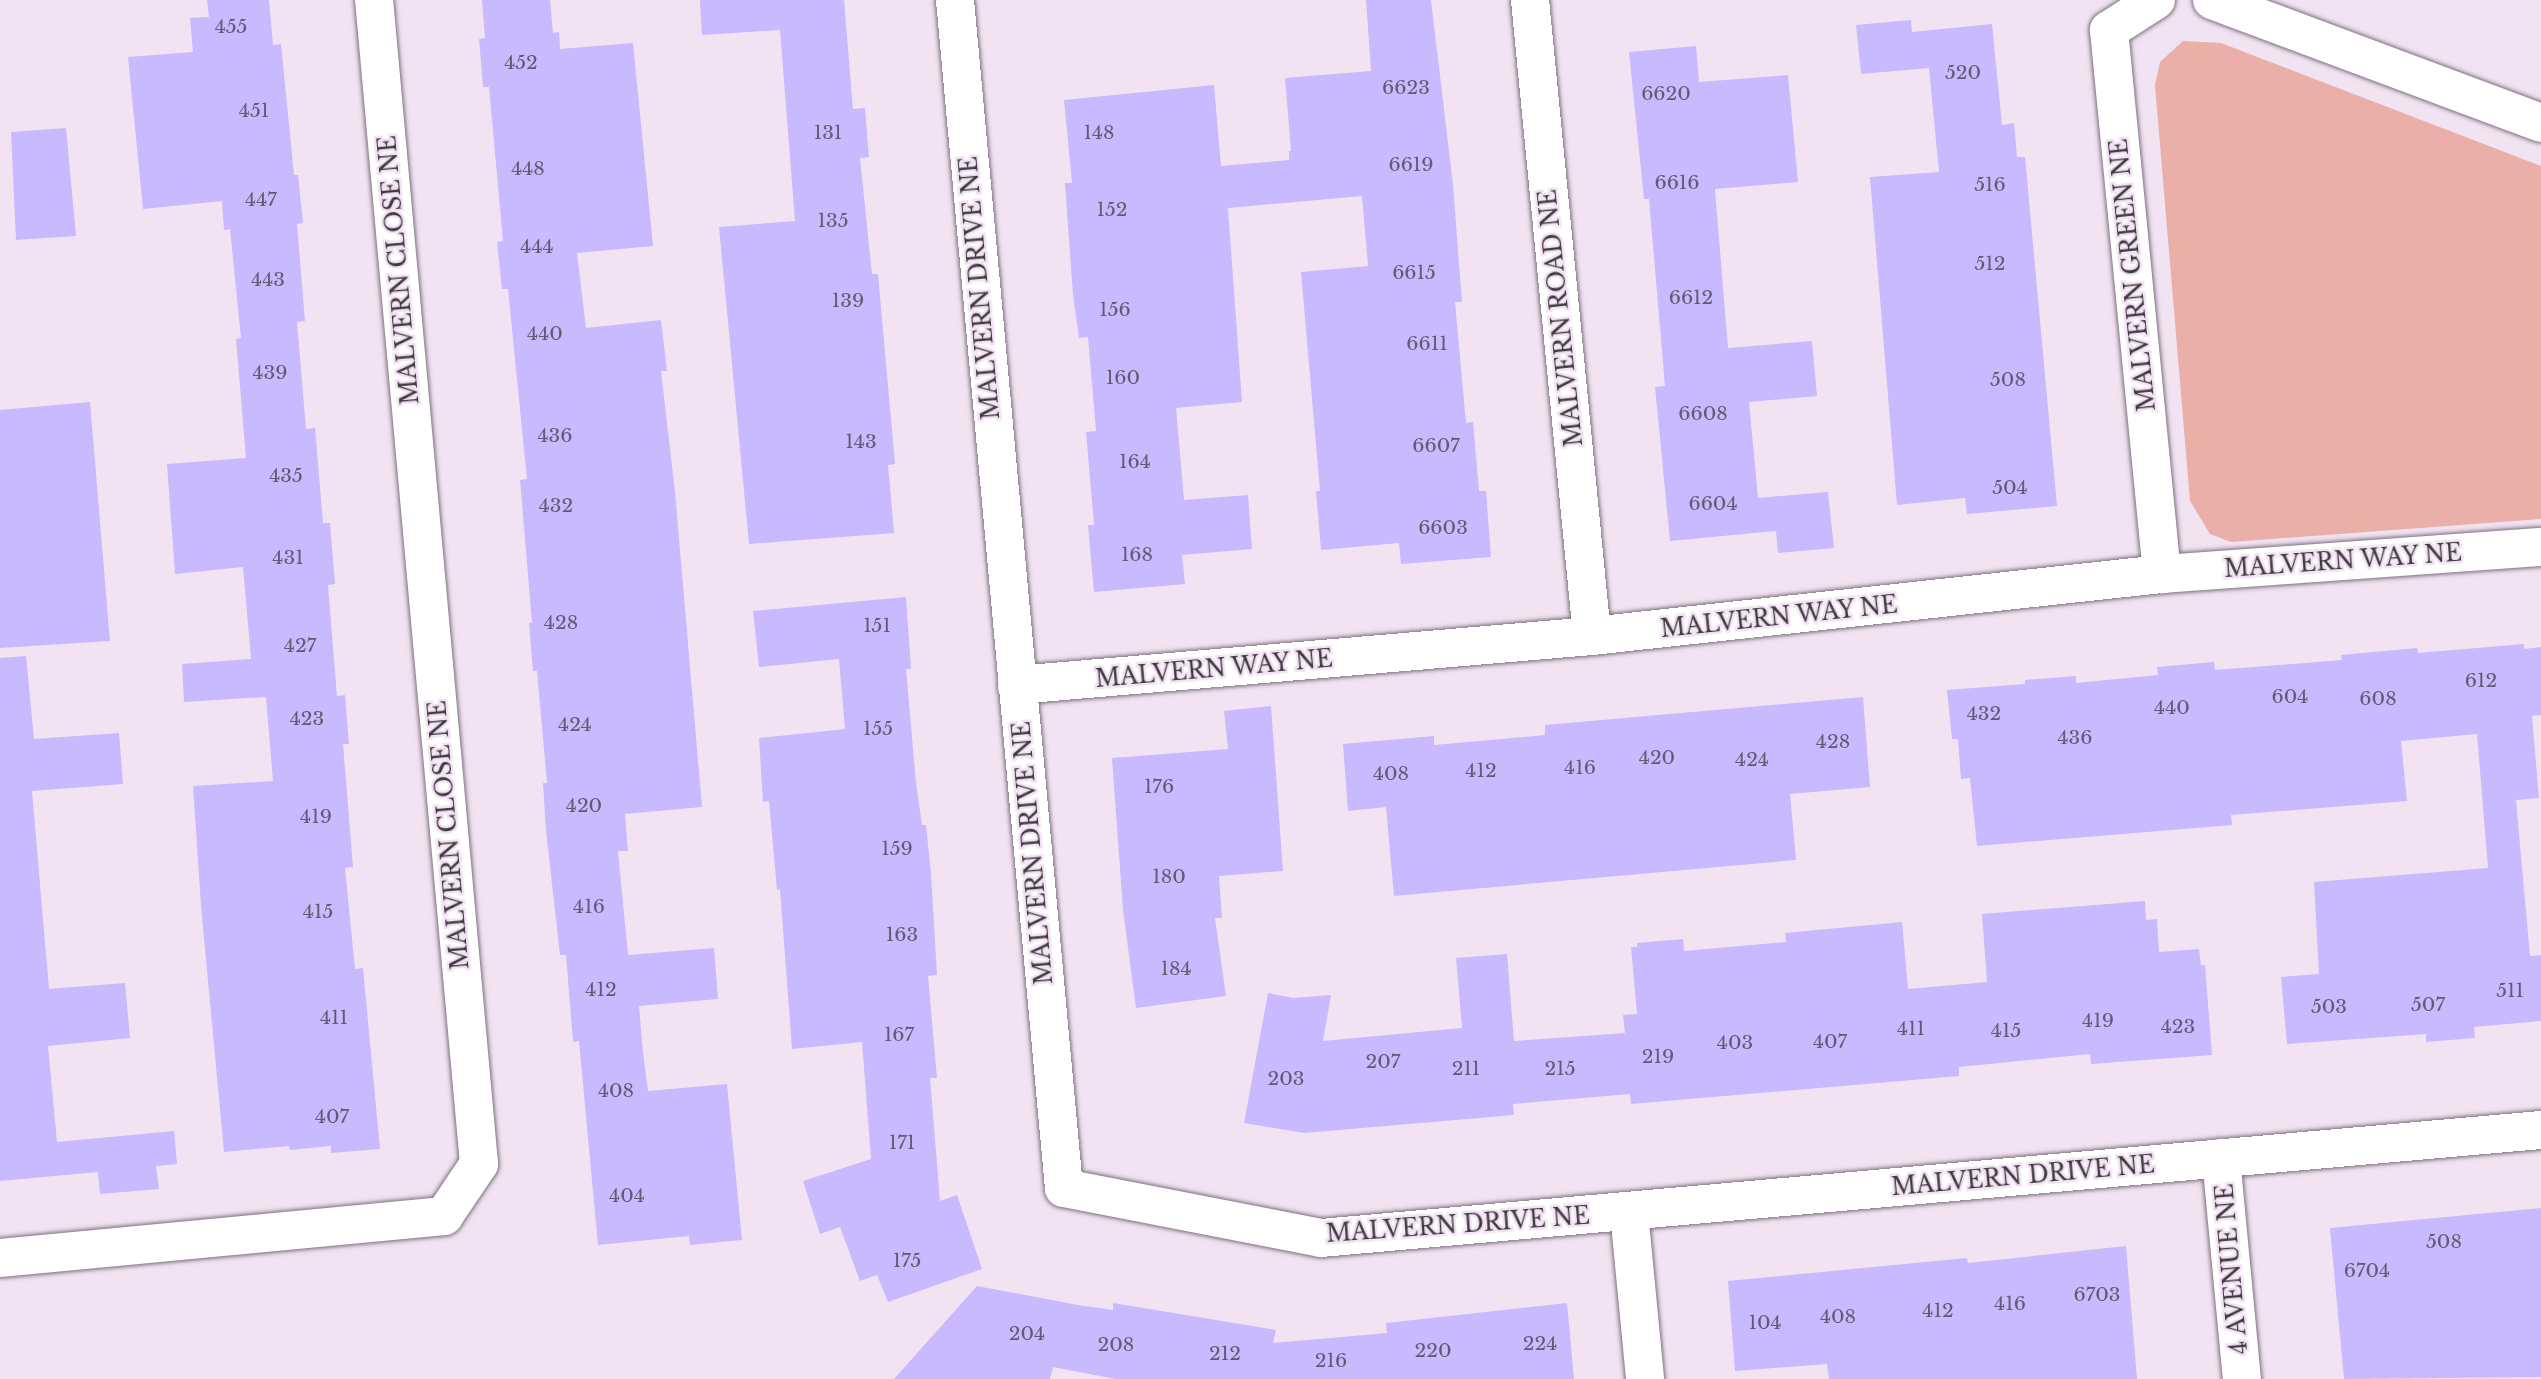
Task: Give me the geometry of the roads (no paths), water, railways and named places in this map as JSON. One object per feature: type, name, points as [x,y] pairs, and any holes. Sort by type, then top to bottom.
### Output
[{"type":"street","name":"MALVERN CLOSE NE","points":[[0,1258],[444,1216],[479,1164],[374,0]]},
{"type":"street","name":"MALVERN DRIVE NE","points":[[954,0],[1064,1188],[1321,1238],[2541,1130]]},
{"type":"street","name":"MALVERN ROAD NE","points":[[1530,0],[1592,636]]},
{"type":"street","name":"MALVERN GREEN NE","points":[[2156,0],[2109,30],[2162,574]]},
{"type":"street","points":[[2212,0],[2541,123]]},
{"type":"street","name":"MALVERN WAY NE","points":[[1017,685],[1592,636],[2162,574],[2541,547]]},
{"type":"street","name":"4 AVENUE NE","points":[[2221,1158],[2242,1379]]},
{"type":"street","points":[[1629,1212],[1645,1379]]}]
